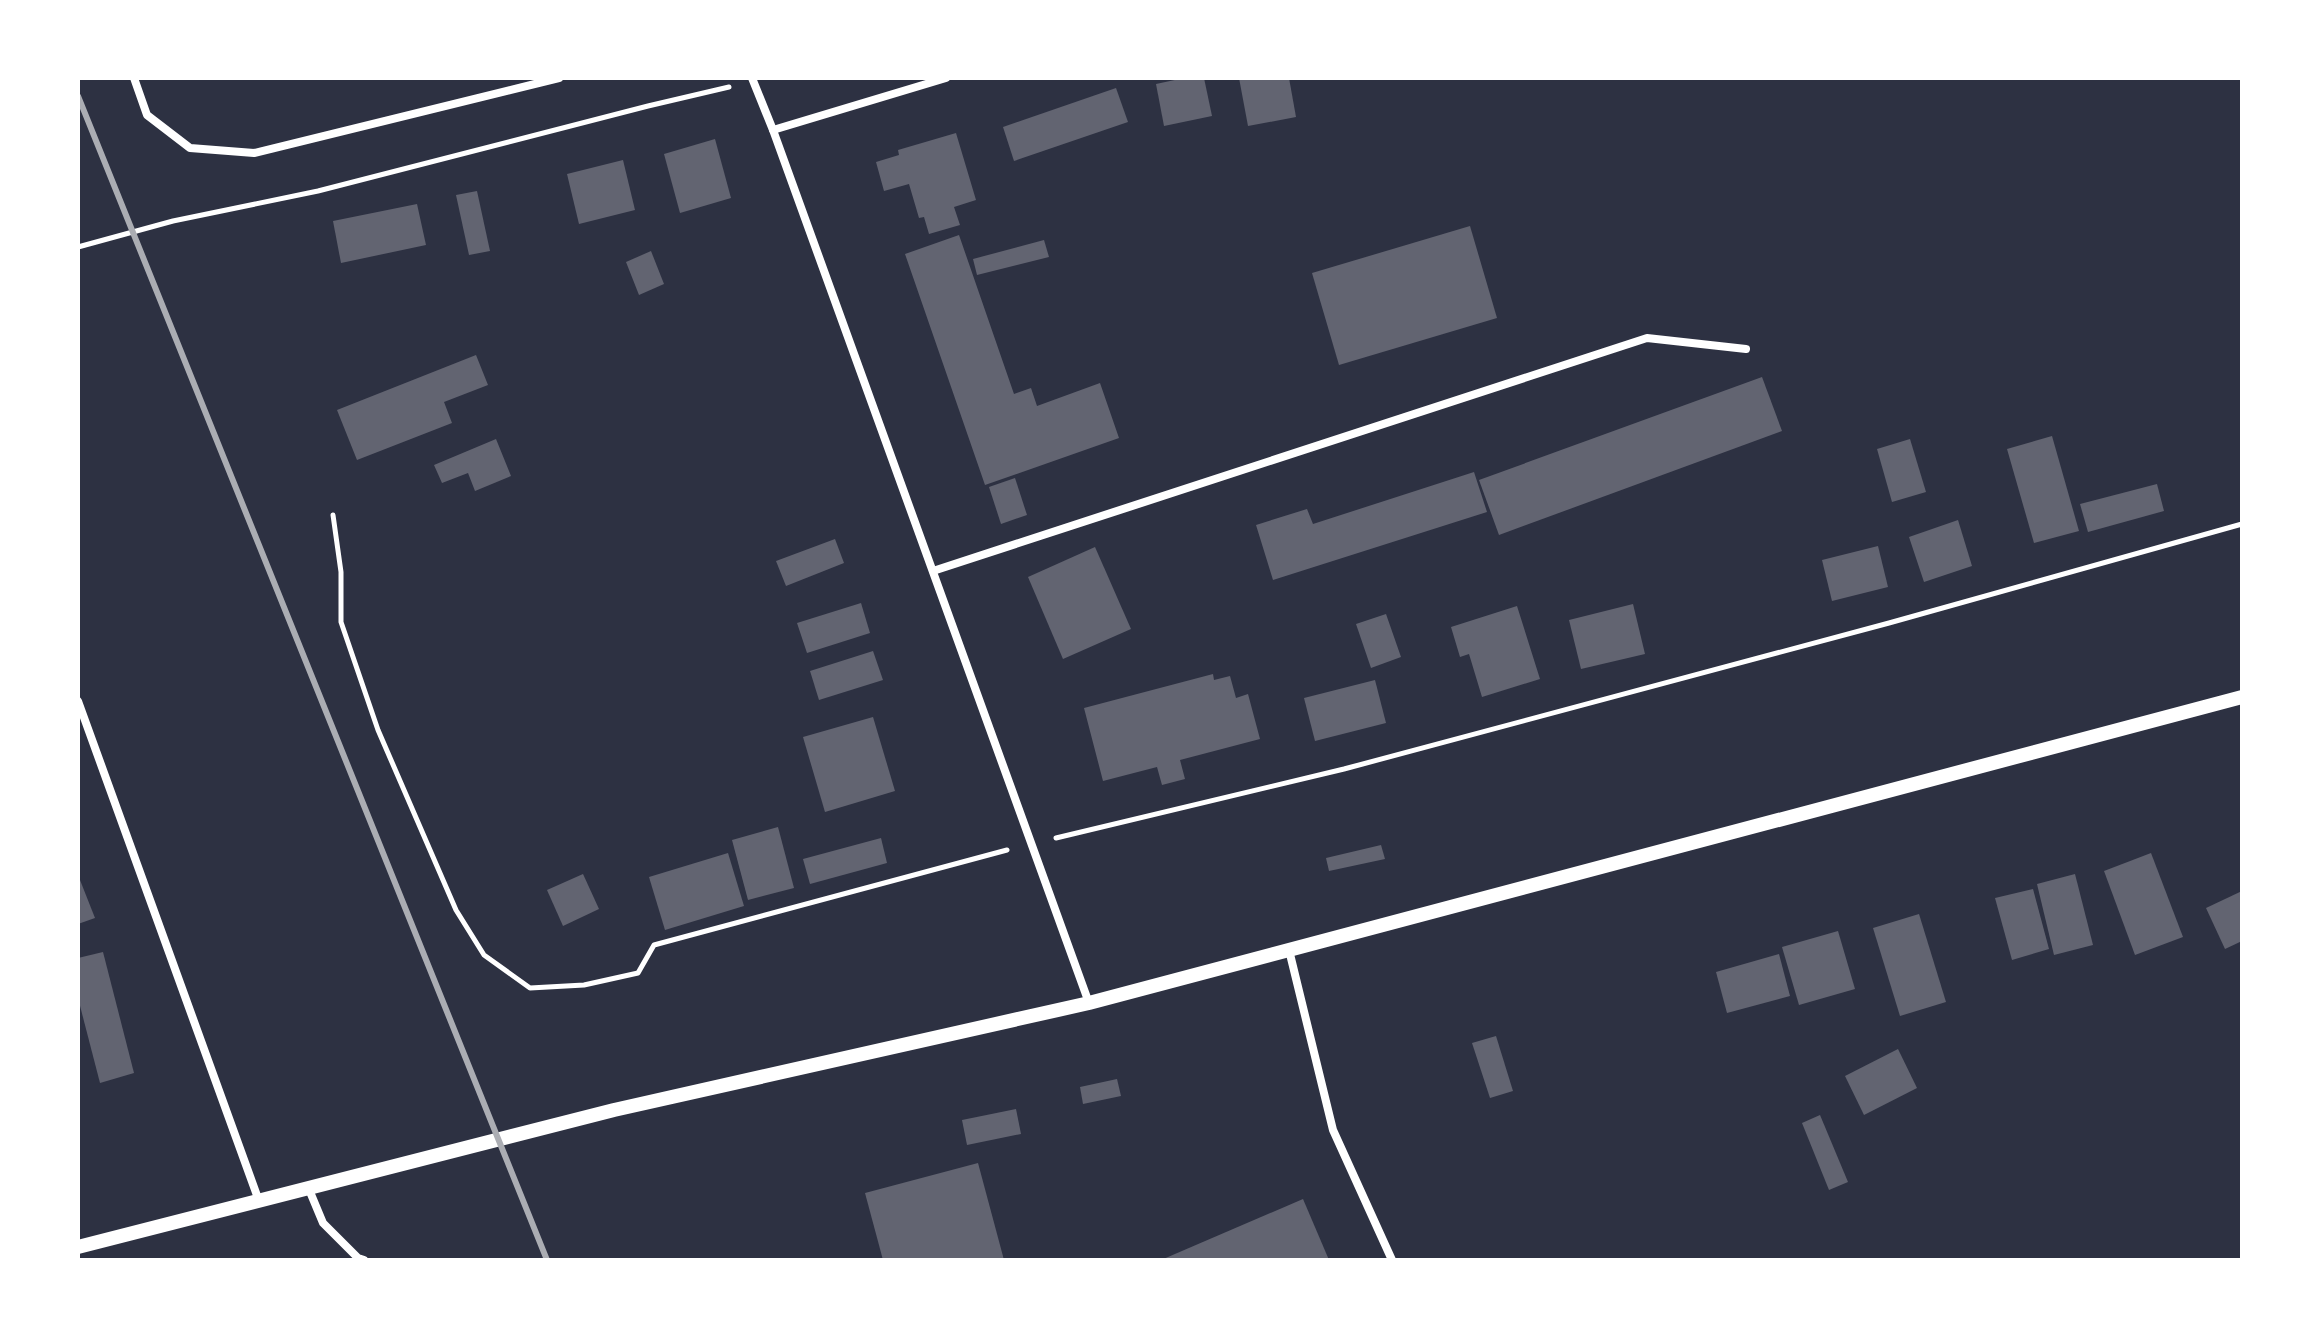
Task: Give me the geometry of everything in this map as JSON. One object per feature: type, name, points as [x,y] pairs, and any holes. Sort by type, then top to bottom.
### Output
[{"type":"street","points":[[134,78],[147,115],[190,148],[254,153],[559,78]]},
{"type":"street","points":[[773,130],[946,78]]},
{"type":"street","points":[[753,80],[1089,1003]]},
{"type":"street","points":[[933,571],[1647,338],[1746,349]]},
{"type":"street","points":[[78,1247],[614,1110],[1089,1003],[2242,697]]},
{"type":"street","points":[[78,701],[259,1201]]},
{"type":"street","points":[[1289,950],[1333,1130],[1392,1260]]},
{"type":"street","points":[[308,1187],[323,1223],[358,1258],[364,1260]]},
{"type":"path","points":[[78,247],[173,221],[318,191],[753,80]]},
{"type":"path","points":[[333,515],[341,572],[341,622],[378,730],[456,910],[484,955],[530,988],[584,985],[638,973],[654,945],[1031,844],[1359,765],[1889,623],[2242,524]]},
{"type":"building","points":[[1184,78],[1204,78],[1212,116],[1164,126],[1156,84]]},
{"type":"building","points":[[1239,78],[1289,78],[1296,117],[1248,126]]},
{"type":"building","points":[[1116,88],[1128,122],[1014,161],[1003,127]]},
{"type":"building","points":[[956,133],[976,200],[954,207],[960,225],[929,234],[924,217],[919,218],[909,184],[884,191],[876,162],[899,155],[898,150]]},
{"type":"building","points":[[715,139],[731,198],[680,213],[664,154]]},
{"type":"building","points":[[623,160],[635,210],[579,224],[567,174]]},
{"type":"building","points":[[477,191],[490,251],[469,255],[456,195]]},
{"type":"building","points":[[417,204],[426,245],[341,263],[333,221]]},
{"type":"building","points":[[1470,226],[1497,318],[1339,365],[1312,273]]},
{"type":"building","points":[[959,235],[1014,394],[1031,388],[1037,406],[1100,383],[1119,438],[985,485],[905,254]]},
{"type":"building","points":[[1044,240],[1049,257],[977,275],[973,259]]},
{"type":"building","points":[[651,251],[664,284],[639,295],[626,262]]},
{"type":"building","points":[[476,355],[488,385],[444,402],[452,423],[357,460],[337,410]]},
{"type":"building","points":[[1762,377],[1782,431],[1499,535],[1479,480]]},
{"type":"building","points":[[2052,436],[2079,531],[2034,543],[2007,449]]},
{"type":"building","points":[[496,439],[511,476],[475,491],[468,473],[442,483],[434,465]]},
{"type":"building","points":[[1910,439],[1926,492],[1892,502],[1877,449]]},
{"type":"building","points":[[1474,472],[1487,512],[1273,580],[1256,525],[1307,509],[1313,524]]},
{"type":"building","points":[[1015,478],[1027,515],[1001,524],[989,487]]},
{"type":"building","points":[[2157,484],[2164,511],[2088,532],[2080,504]]},
{"type":"building","points":[[1958,520],[1972,566],[1924,582],[1909,537]]},
{"type":"building","points":[[835,539],[844,563],[786,586],[776,561]]},
{"type":"building","points":[[1878,546],[1888,587],[1832,601],[1822,560]]},
{"type":"building","points":[[1095,547],[1131,629],[1063,659],[1028,577]]},
{"type":"building","points":[[861,603],[870,633],[807,653],[797,623]]},
{"type":"building","points":[[1633,604],[1645,654],[1581,669],[1569,620]]},
{"type":"building","points":[[1517,606],[1540,679],[1482,697],[1469,654],[1460,657],[1451,627]]},
{"type":"building","points":[[1386,614],[1401,657],[1371,668],[1356,624]]},
{"type":"building","points":[[873,651],[883,680],[819,700],[810,671]]},
{"type":"building","points":[[1213,674],[1214,680],[1230,676],[1236,698],[1248,694],[1260,739],[1180,760],[1185,779],[1162,785],[1157,767],[1103,781],[1084,708]]},
{"type":"building","points":[[1375,680],[1386,723],[1315,741],[1304,698]]},
{"type":"building","points":[[873,717],[895,791],[825,812],[803,737]]},
{"type":"building","points":[[778,827],[794,888],[748,900],[732,840]]},
{"type":"building","points":[[881,838],[887,863],[810,884],[803,859]]},
{"type":"building","points":[[1381,845],[1385,859],[1329,871],[1326,858]]},
{"type":"building","points":[[728,853],[744,906],[665,930],[649,877]]},
{"type":"building","points":[[2151,853],[2183,937],[2135,955],[2104,871]]},
{"type":"building","points":[[583,874],[599,909],[563,926],[547,890]]},
{"type":"building","points":[[2075,874],[2093,945],[2054,955],[2037,884]]},
{"type":"building","points":[[78,875],[95,918],[78,924]]},
{"type":"building","points":[[2033,889],[2049,949],[2012,960],[1995,898]]},
{"type":"building","points":[[2242,891],[2242,941],[2225,949],[2206,908]]},
{"type":"building","points":[[1919,914],[1946,1002],[1900,1016],[1873,928]]},
{"type":"building","points":[[1838,931],[1855,989],[1799,1005],[1782,947]]},
{"type":"building","points":[[103,952],[134,1073],[100,1083],[78,998],[78,958]]},
{"type":"building","points":[[1779,954],[1790,996],[1727,1013],[1716,972]]},
{"type":"building","points":[[1496,1036],[1513,1091],[1490,1098],[1472,1043]]},
{"type":"building","points":[[1898,1049],[1917,1088],[1864,1115],[1845,1076]]},
{"type":"building","points":[[1117,1079],[1121,1096],[1083,1104],[1080,1087]]},
{"type":"building","points":[[1016,1109],[1021,1134],[967,1145],[962,1120]]},
{"type":"building","points":[[1820,1115],[1848,1182],[1829,1190],[1802,1123]]},
{"type":"building","points":[[978,1163],[1004,1260],[883,1260],[865,1193]]},
{"type":"building","points":[[1303,1199],[1329,1260],[1161,1260]]},
{"type":"railway","points":[[78,96],[547,1260]]}]
